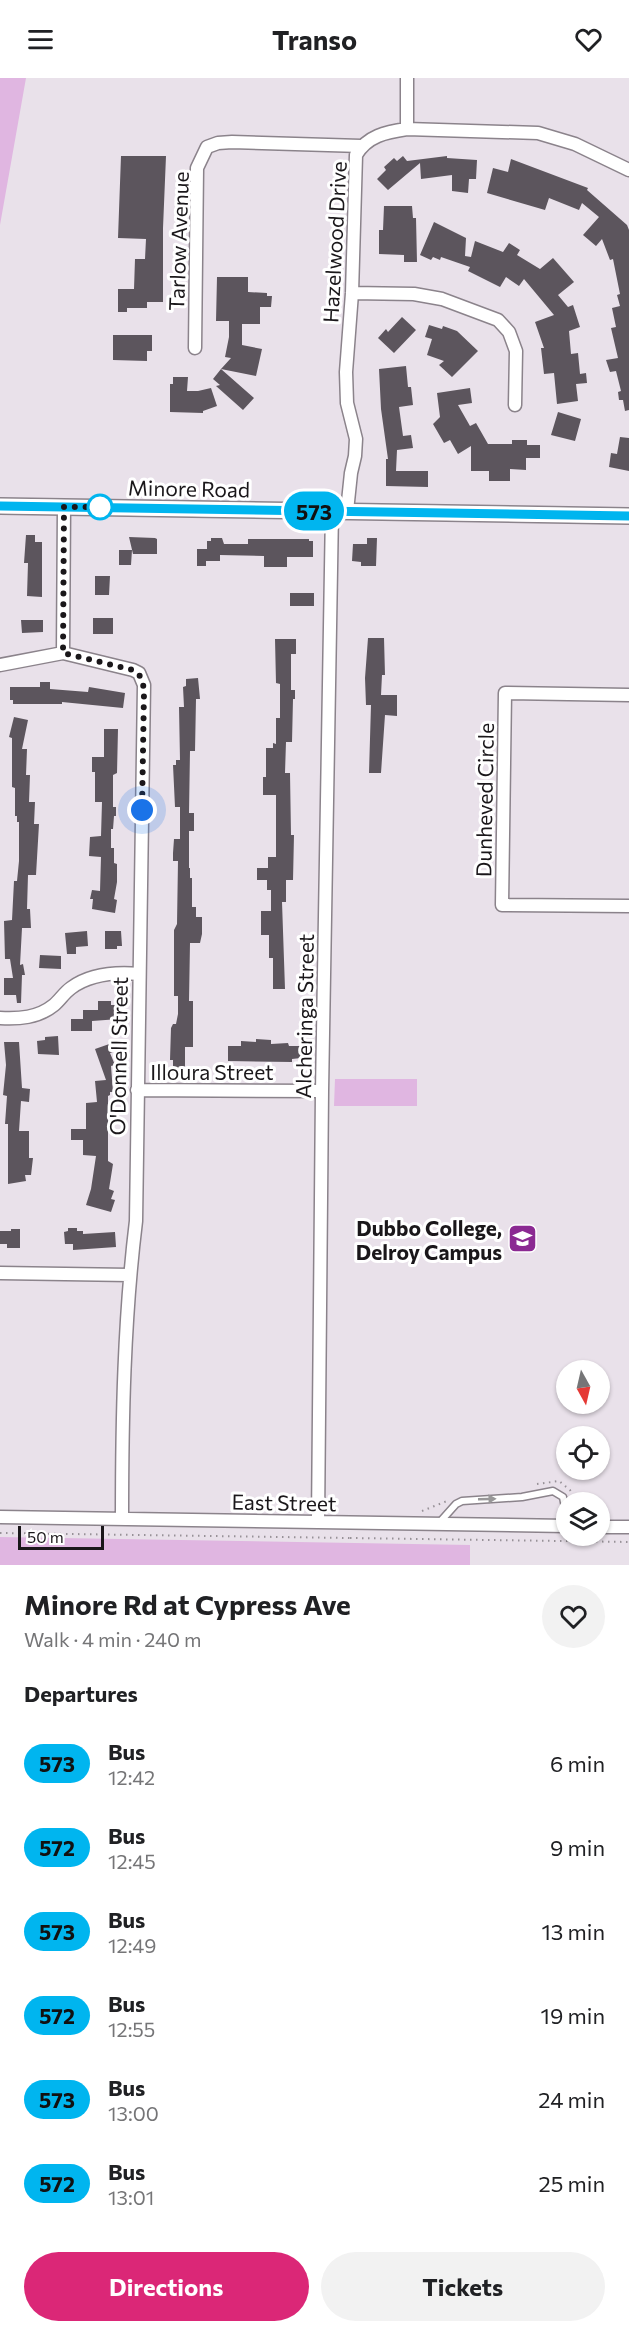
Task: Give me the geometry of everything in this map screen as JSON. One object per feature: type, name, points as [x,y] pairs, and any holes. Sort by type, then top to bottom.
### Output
[{"type":"street","points":[[407,78],[407,129]]},
{"type":"street","name":"Hazelwood Drive","points":[[340,511],[355,456],[356,439],[347,403],[345,372],[352,293],[355,162],[361,146],[386,132],[407,129],[538,133],[575,144],[628,165]]},
{"type":"street","name":"Tarlow Avenue","points":[[195,348],[197,168],[207,147],[232,142],[361,146]]},
{"type":"street","points":[[352,293],[414,294],[442,299],[498,320],[509,332],[516,351],[515,405]]},
{"type":"street","name":"Minore Road","points":[[0,506],[629,516]]},
{"type":"street","points":[[0,665],[63,653],[64,507]]},
{"type":"street","name":"Alcheringa Street","points":[[318,1522],[322,1091],[340,511]]},
{"type":"street","name":"O'Donnell Street","points":[[63,653],[133,670],[139,673],[144,685],[136,1221],[130,1275],[122,1426],[122,1518]]},
{"type":"street","name":"Dunheved Circle","points":[[629,694],[504,693],[502,905],[629,906]]},
{"type":"street","points":[[0,1018],[25,1019],[53,1006],[71,988],[89,978],[118,972],[139,974]]},
{"type":"street","name":"Illoura Street","points":[[137,1090],[322,1091]]},
{"type":"street","points":[[0,1273],[130,1275]]},
{"type":"street","name":"East Street","points":[[0,1517],[556,1526]]},
{"type":"street","points":[[610,1527],[629,1527]]},
{"type":"lane","points":[[439,1524],[456,1504],[462,1501],[522,1497],[553,1491],[556,1493]]},
{"type":"path","points":[[350,1522],[350,1538]]},
{"type":"path","points":[[0,1533],[629,1542]]},
{"type":"shaded area","points":[[0,78],[26,78],[0,225]]},
{"type":"shaded area","points":[[335,1079],[417,1079],[417,1106],[334,1106]]},
{"type":"shaded area","points":[[0,1537],[470,1545],[470,1565],[0,1565]]},
{"type":"building","points":[[121,156],[166,156],[163,302],[147,302],[147,308],[127,308],[127,312],[118,312],[118,289],[134,289],[135,259],[145,259],[146,239],[118,238]]},
{"type":"building","points":[[403,156],[407,161],[447,156],[447,158],[477,160],[476,179],[469,179],[468,193],[452,191],[452,175],[421,179],[420,163],[388,190],[377,179],[386,170],[384,167],[394,158],[397,161]]},
{"type":"building","points":[[511,159],[588,188],[587,190],[627,225],[629,230],[629,410],[625,411],[623,400],[619,400],[618,392],[621,391],[616,371],[610,372],[606,360],[618,358],[611,328],[616,327],[612,308],[620,306],[613,259],[610,260],[602,239],[596,246],[583,235],[599,217],[582,203],[579,210],[549,198],[545,210],[487,193],[493,168],[508,172]]},
{"type":"building","points":[[384,206],[412,206],[413,218],[416,218],[417,262],[404,262],[404,255],[379,254],[379,230],[383,230]]},
{"type":"building","points":[[434,222],[466,238],[465,256],[471,257],[475,241],[503,252],[509,243],[520,250],[517,255],[540,269],[553,258],[574,282],[558,295],[568,307],[573,305],[580,327],[569,331],[571,354],[578,353],[580,374],[586,373],[587,383],[576,384],[578,401],[557,404],[554,373],[544,374],[541,348],[544,348],[535,322],[554,315],[524,279],[519,286],[506,277],[500,287],[468,271],[470,267],[441,257],[440,260],[433,257],[431,260],[420,255]]},
{"type":"building","points":[[217,277],[248,277],[248,292],[267,293],[267,296],[272,296],[271,307],[260,307],[260,324],[242,324],[242,345],[262,349],[256,376],[221,369],[231,358],[225,357],[229,321],[216,321]]},
{"type":"building","points":[[402,317],[416,330],[394,353],[378,338],[386,329],[388,332]]},
{"type":"building","points":[[429,325],[442,329],[443,326],[457,331],[478,351],[452,377],[439,365],[444,361],[427,355],[432,339],[425,337]]},
{"type":"building","points":[[113,335],[152,335],[152,351],[147,351],[147,361],[113,360]]},
{"type":"building","points":[[406,366],[413,405],[399,407],[403,436],[411,435],[413,448],[397,450],[396,471],[428,471],[428,487],[386,486],[386,459],[388,459],[381,409],[379,369]]},
{"type":"building","points":[[221,369],[254,398],[243,410],[216,386],[220,385],[213,379]]},
{"type":"building","points":[[173,377],[188,377],[187,391],[211,388],[217,406],[203,413],[170,412],[170,384],[173,384]]},
{"type":"building","points":[[470,388],[472,403],[458,405],[470,426],[476,423],[488,444],[512,444],[512,440],[527,440],[527,445],[540,445],[540,458],[526,458],[526,470],[510,469],[510,481],[489,481],[489,471],[471,471],[471,446],[458,454],[450,440],[444,443],[433,424],[440,417],[437,393]]},
{"type":"building","points":[[558,412],[581,419],[575,441],[551,435]]},
{"type":"building","points":[[620,437],[629,438],[629,471],[609,467],[611,453],[617,454]]},
{"type":"building","points":[[26,535],[35,535],[35,542],[42,542],[42,597],[27,596],[28,563],[24,563]]},
{"type":"building","points":[[129,537],[157,539],[157,554],[133,554]]},
{"type":"building","points":[[211,538],[222,538],[224,544],[248,544],[248,539],[309,539],[313,541],[313,557],[287,557],[287,567],[264,567],[264,556],[220,555],[220,561],[206,561],[206,566],[197,566],[197,549],[207,549],[207,541],[211,541]]},
{"type":"building","points":[[367,538],[377,538],[376,566],[361,566],[361,562],[352,561],[353,544],[367,544]]},
{"type":"building","points":[[119,550],[132,550],[131,565],[119,565]]},
{"type":"building","points":[[95,576],[110,576],[109,595],[95,595]]},
{"type":"building","points":[[290,593],[314,593],[314,606],[290,606]]},
{"type":"building","points":[[93,618],[113,618],[113,634],[93,634]]},
{"type":"building","points":[[21,620],[43,620],[43,632],[22,633]]},
{"type":"building","points":[[368,638],[384,638],[385,675],[382,675],[381,695],[397,695],[397,716],[385,715],[381,773],[369,773],[371,705],[366,705],[365,678]]},
{"type":"building","points":[[275,639],[296,639],[296,654],[291,654],[291,690],[295,690],[292,742],[286,742],[285,773],[290,773],[291,835],[294,835],[293,880],[286,880],[286,902],[282,902],[285,989],[273,989],[273,958],[269,958],[269,935],[261,935],[261,911],[271,911],[271,890],[267,890],[267,880],[257,880],[257,868],[268,868],[268,857],[276,857],[276,795],[263,795],[263,777],[266,777],[266,748],[273,748],[273,743],[276,744],[276,718],[280,718],[280,684],[276,683]]},
{"type":"building","points":[[198,678],[200,699],[196,699],[195,751],[190,751],[189,813],[194,813],[194,831],[189,831],[189,868],[190,878],[192,878],[192,907],[196,907],[196,917],[202,917],[202,934],[200,943],[190,943],[189,1001],[193,1001],[193,1047],[185,1047],[185,1073],[173,1073],[173,1060],[170,1060],[171,1028],[173,1024],[176,1024],[178,1014],[178,996],[174,996],[174,930],[177,924],[178,861],[173,861],[173,853],[174,839],[180,839],[180,807],[175,807],[173,765],[176,765],[176,760],[180,760],[179,707],[184,707],[183,687],[186,686],[186,679]]},
{"type":"building","points":[[40,682],[50,682],[50,689],[88,692],[89,687],[125,693],[123,708],[62,702],[62,704],[13,704],[13,700],[10,700],[10,687],[40,687]]},
{"type":"building","points":[[14,717],[28,720],[22,749],[27,749],[26,775],[30,775],[29,802],[35,802],[34,824],[39,824],[36,875],[28,875],[27,909],[30,909],[31,928],[22,928],[20,965],[23,964],[25,975],[22,975],[21,1003],[17,1003],[16,995],[4,995],[4,978],[13,978],[10,959],[5,959],[4,921],[12,920],[14,881],[17,881],[19,861],[19,822],[15,816],[15,788],[12,787],[12,738],[9,737]]},
{"type":"building","points":[[104,729],[118,729],[117,773],[113,775],[113,807],[116,807],[116,816],[114,816],[113,829],[111,829],[111,848],[114,848],[114,863],[117,864],[115,913],[92,909],[93,899],[90,899],[92,890],[100,891],[101,857],[89,856],[90,837],[101,836],[102,802],[95,802],[95,772],[92,772],[92,757],[104,757]]},
{"type":"building","points":[[87,931],[88,946],[76,947],[76,954],[67,954],[65,933]]},
{"type":"building","points":[[105,931],[121,931],[122,946],[117,946],[117,949],[105,949]]},
{"type":"building","points":[[40,955],[61,956],[61,969],[39,968]]},
{"type":"building","points":[[98,1001],[111,1001],[111,1005],[118,1005],[119,1019],[92,1021],[92,1031],[71,1031],[71,1019],[83,1019],[83,1010],[98,1010]]},
{"type":"building","points":[[58,1036],[59,1055],[38,1054],[37,1041],[45,1040],[45,1037]]},
{"type":"building","points":[[256,1039],[271,1040],[271,1044],[288,1043],[289,1046],[300,1046],[301,1058],[292,1059],[292,1062],[228,1061],[228,1046],[241,1046],[241,1041],[256,1042]]},
{"type":"building","points":[[4,1042],[19,1042],[22,1088],[30,1089],[29,1102],[21,1101],[19,1131],[29,1131],[29,1158],[33,1158],[31,1175],[25,1175],[26,1181],[8,1184],[8,1124],[5,1124],[7,1096],[3,1095],[6,1065]]},
{"type":"building","points":[[115,1042],[118,1050],[110,1053],[115,1065],[111,1066],[113,1092],[110,1092],[108,1096],[108,1161],[113,1164],[109,1189],[114,1191],[111,1199],[115,1200],[111,1212],[86,1205],[96,1156],[83,1155],[83,1140],[71,1140],[71,1129],[86,1129],[86,1103],[97,1102],[95,1081],[106,1080],[95,1049]]},
{"type":"building","points":[[68,1228],[77,1228],[77,1231],[83,1231],[83,1234],[115,1232],[116,1247],[73,1250],[73,1244],[65,1244],[64,1232],[68,1231]]},
{"type":"building","points":[[11,1229],[20,1229],[20,1248],[7,1248],[7,1244],[0,1244],[0,1231],[11,1231]]},
{"type":"bus line","name":"573","points":[[0,506],[629,516]]},
{"type":"place","name":"Dubbo College, Delroy Campus","points":[[523,1239]]},
{"type":"route","points":[[100,507],[109,507],[64,507],[63,653],[139,673],[144,685],[142,810]]}]
